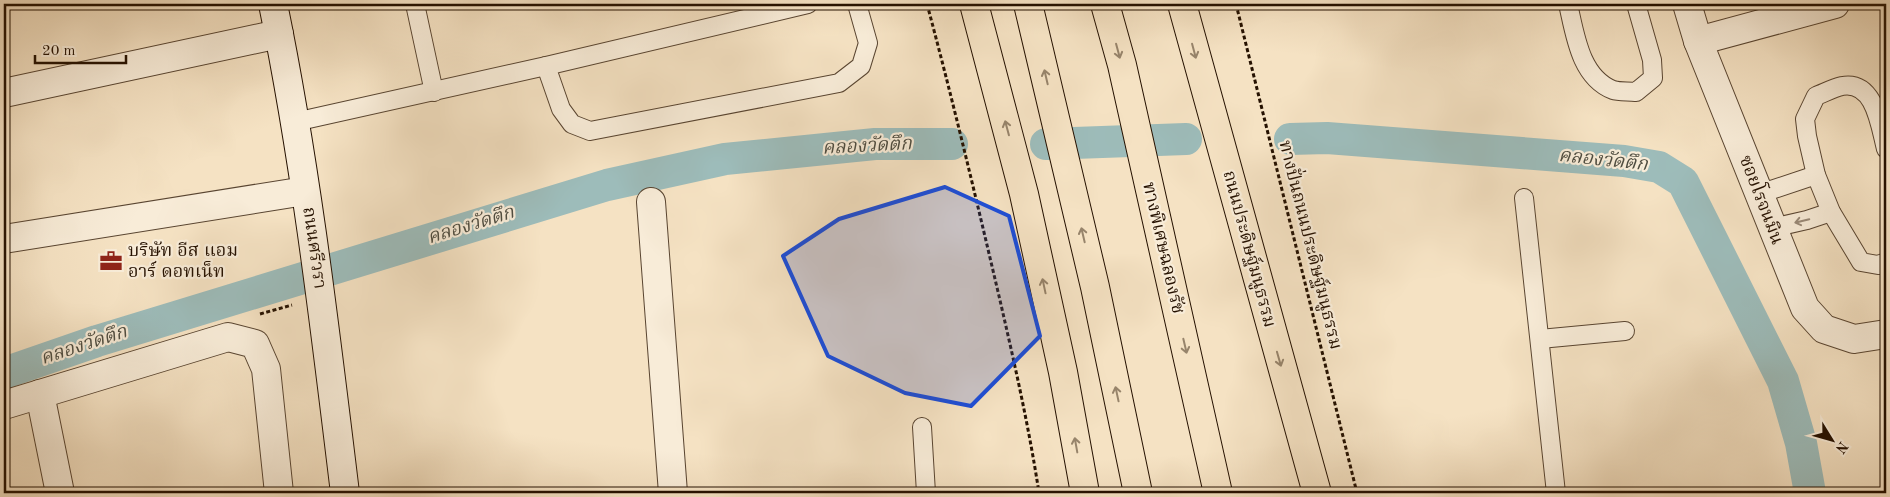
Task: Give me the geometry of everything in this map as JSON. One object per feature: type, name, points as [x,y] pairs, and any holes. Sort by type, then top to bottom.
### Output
[{"type":"main road","points":[[974,4],[1026,204],[1063,372],[1085,493]]},
{"type":"main road","points":[[1028,4],[1095,287],[1138,493]]},
{"type":"main road","name":"ทางพิเศษฉลองรัช","points":[[1105,4],[1122,65],[1218,493]]},
{"type":"main road","name":"ถนนประดิษฐ์มนูธรรม","points":[[1182,4],[1316,493]]},
{"type":"street","name":"ถนนศรีวรา","points":[[272,4],[295,122],[318,272],[345,493]]},
{"type":"street","name":"ซอยโรจนมิน","points":[[1687,4],[1698,41],[1805,308],[1824,329],[1854,340],[1886,334]]},
{"type":"street","points":[[1698,41],[1835,4]]},
{"type":"street","points":[[4,93],[279,34]]},
{"type":"street","points":[[4,239],[305,191]]},
{"type":"street","points":[[651,202],[672,493]]},
{"type":"street","points":[[4,405],[228,337],[255,344],[266,369],[280,493]]},
{"type":"street","points":[[40,394],[60,493]]},
{"type":"lane","points":[[415,4],[434,92]]},
{"type":"lane","points":[[295,122],[434,92],[808,4]]},
{"type":"lane","points":[[546,66],[561,109],[572,124],[590,131],[838,83],[861,66],[868,43],[857,4]]},
{"type":"lane","points":[[1568,4],[1579,51],[1595,78],[1613,90],[1636,92],[1653,78],[1652,60],[1636,4]]},
{"type":"lane","points":[[1886,149],[1868,95],[1860,88],[1852,85],[1840,86],[1816,96],[1805,119],[1807,136],[1816,174],[1831,212],[1861,262],[1878,265],[1886,262]]},
{"type":"lane","points":[[1759,194],[1816,174]]},
{"type":"lane","points":[[1524,198],[1556,493]]},
{"type":"lane","points":[[1772,228],[1831,212]]},
{"type":"lane","points":[[1540,339],[1625,331]]},
{"type":"lane","points":[[922,427],[926,493]]},
{"type":"path","points":[[927,4],[993,271],[1015,368],[1039,493]]},
{"type":"path","name":"ทางปั่นถนนประดิษฐ์มนูธรรม","points":[[1236,4],[1356,493]]},
{"type":"highlighted area","points":[[945,187],[1009,216],[1040,336],[971,406],[905,393],[828,356],[783,256],[839,219]]},
{"type":"waterway","name":"คลองวัดตึก","points":[[1290,139],[1327,138],[1624,161],[1659,167],[1683,182],[1783,381],[1801,443],[1810,493]]},
{"type":"waterway","name":"คลองวัดตึก","points":[[1046,144],[1186,139]]},
{"type":"waterway","name":"คลองวัดตึก","points":[[4,373],[97,341],[607,185],[725,159],[875,144],[952,144]]},
{"type":"place","name":"บริษัท อีส แอม อาร์ ดอทเน็ท","points":[[111,261]]}]
